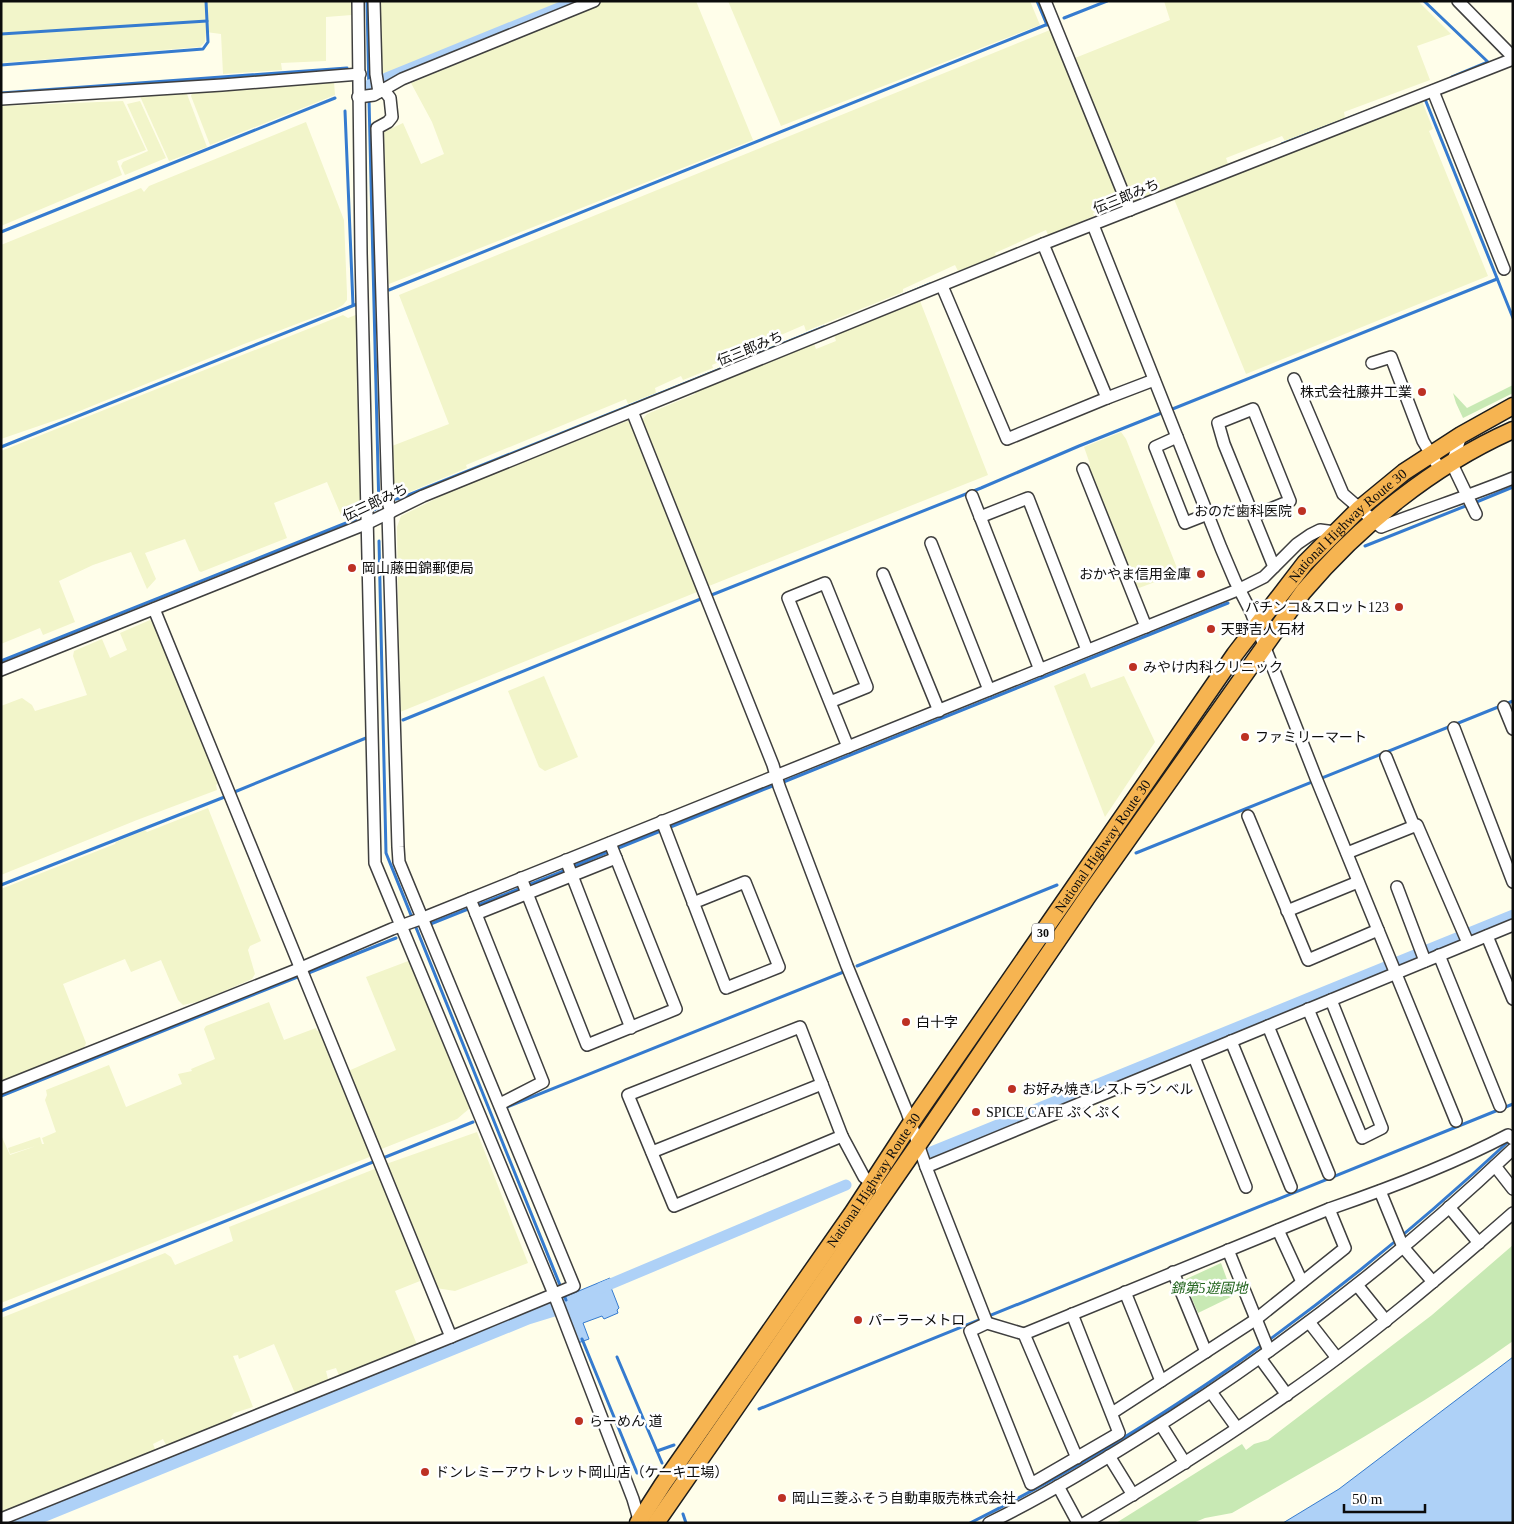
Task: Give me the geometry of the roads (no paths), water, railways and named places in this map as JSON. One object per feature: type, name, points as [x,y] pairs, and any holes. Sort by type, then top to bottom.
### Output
[{"type":"highway","name":"National Highway Route 30","points":[[649,1520],[911,1124],[1256,626],[1306,562],[1335,532],[1361,515],[1422,483],[1461,435],[1513,406]]},
{"type":"highway","name":"National Highway Route 30","points":[[1440,463],[1513,430]]},
{"type":"highway","name":"National Highway Route 30","points":[[649,1520],[886,1193],[1088,896],[1263,645],[1302,592],[1340,551],[1361,515]]},
{"type":"street","points":[[1,1519],[574,1286],[564,1267],[500,1104],[418,923],[375,863],[368,523],[377,128],[388,122],[392,117],[390,98],[373,90],[360,74],[358,1]]},
{"type":"street","points":[[374,1],[373,309],[389,506],[399,862],[418,923],[555,1294],[633,1499],[649,1520]]},
{"type":"street","points":[[373,90],[594,1]]},
{"type":"street","points":[[1045,1],[1130,210]]},
{"type":"street","points":[[1462,3],[1511,52]]},
{"type":"street","name":"伝三郎みち","points":[[1,670],[368,523],[389,506],[423,496],[1043,244],[1433,91],[1511,52]]},
{"type":"street","points":[[1,99],[360,74]]},
{"type":"street","points":[[1433,91],[1504,269]]},
{"type":"street","points":[[1093,225],[1166,411],[1244,596],[1392,967],[1456,1121]]},
{"type":"street","points":[[1043,244],[1107,398]]},
{"type":"street","points":[[942,286],[1007,439],[1154,380]]},
{"type":"street","points":[[1372,363],[1391,358],[1423,440],[1472,504]]},
{"type":"street","points":[[1294,379],[1343,494],[1361,515],[1381,527],[1425,510],[1472,504],[1513,478]]},
{"type":"street","points":[[1252,516],[1290,501],[1252,409],[1218,423],[1224,444],[1252,516],[1274,567]]},
{"type":"street","points":[[632,411],[706,597],[847,966],[911,1124],[985,1319],[1024,1334],[1329,1209],[1513,1149]]},
{"type":"street","points":[[1440,463],[1461,435]]},
{"type":"street","points":[[1177,436],[1154,447],[1185,523],[1208,514]]},
{"type":"street","points":[[1083,469],[1146,627]]},
{"type":"street","points":[[972,496],[1040,670]]},
{"type":"street","points":[[980,517],[1028,498],[1087,650]]},
{"type":"street","points":[[1,1088],[302,972],[418,923],[473,907],[613,851],[664,827],[777,781],[848,747],[1240,589],[1264,577],[1310,535],[1320,530],[1335,532]]},
{"type":"street","points":[[931,543],[989,690]]},
{"type":"street","points":[[883,574],[939,711]]},
{"type":"street","points":[[830,702],[867,686],[825,583],[788,598],[848,747]]},
{"type":"street","points":[[154,609],[377,1160],[451,1337]]},
{"type":"street","points":[[1504,707],[1513,729]]},
{"type":"street","points":[[1454,728],[1513,882]]},
{"type":"street","points":[[1386,758],[1414,826]]},
{"type":"street","points":[[1248,816],[1308,960],[1378,930]]},
{"type":"street","points":[[1347,853],[1417,825],[1466,938]]},
{"type":"street","points":[[664,827],[726,988],[779,967],[746,882],[694,903]]},
{"type":"street","points":[[473,907],[613,851]]},
{"type":"street","points":[[524,886],[587,1045],[631,1028],[676,1009],[613,851]]},
{"type":"street","points":[[569,868],[631,1028]]},
{"type":"street","points":[[1287,910],[1358,882]]},
{"type":"street","points":[[1397,887],[1422,955]]},
{"type":"street","points":[[473,907],[543,1082],[500,1104]]},
{"type":"street","points":[[926,1167],[1308,1010],[1331,1000],[1392,967],[1422,955],[1439,955],[1466,938],[1487,936],[1513,925]]},
{"type":"street","points":[[1487,936],[1513,999]]},
{"type":"street","points":[[1439,955],[1500,1106]]},
{"type":"street","points":[[1308,1010],[1362,1138],[1382,1128],[1331,1000]]},
{"type":"street","points":[[1268,1026],[1329,1174]]},
{"type":"street","points":[[842,1136],[674,1206],[628,1094],[800,1027],[842,1136],[864,1177],[886,1193]]},
{"type":"street","points":[[1232,1042],[1291,1186]]},
{"type":"street","points":[[1194,1057],[1246,1187]]},
{"type":"street","points":[[652,1152],[822,1084]]},
{"type":"street","points":[[990,1523],[1007,1519],[1058,1486],[1161,1425],[1211,1392],[1265,1349],[1309,1322],[1357,1285],[1401,1242],[1449,1207],[1495,1156],[1508,1135],[1511,1138]]},
{"type":"street","points":[[1495,1156],[1513,1189]]},
{"type":"street","points":[[1380,1191],[1401,1242],[1433,1282]]},
{"type":"street","points":[[1449,1207],[1479,1243]]},
{"type":"street","points":[[1112,1413],[1255,1320],[1345,1248],[1329,1209]]},
{"type":"street","points":[[1085,1523],[1133,1495],[1287,1395],[1386,1321],[1513,1213]]},
{"type":"street","points":[[1278,1230],[1302,1282]]},
{"type":"street","points":[[1228,1250],[1265,1349],[1287,1395]]},
{"type":"street","points":[[549,1278],[564,1267]]},
{"type":"street","points":[[1173,1272],[1206,1352]]},
{"type":"street","points":[[1357,1285],[1386,1321]]},
{"type":"street","points":[[1125,1292],[1161,1381]]},
{"type":"street","points":[[985,1319],[970,1331],[1030,1484],[1120,1433],[1072,1314]]},
{"type":"street","points":[[1309,1322],[1337,1358]]},
{"type":"street","points":[[1024,1334],[1077,1458]]},
{"type":"street","points":[[1211,1392],[1237,1428]]},
{"type":"street","points":[[1161,1425],[1185,1462]]},
{"type":"street","points":[[1109,1456],[1133,1495]]},
{"type":"street","points":[[1058,1486],[1078,1523]]},
{"type":"water","points":[[610,1278],[614,1284],[610,1285],[619,1308],[617,1310],[618,1313],[604,1319],[602,1316],[583,1323],[589,1339],[578,1343],[567,1321],[569,1317],[562,1298]]},
{"type":"water","points":[[1513,1357],[1513,1523],[1283,1523],[1339,1489]]},
{"type":"waterway","points":[[1,65],[203,49],[208,42],[206,1]]},
{"type":"waterway","points":[[367,1],[369,93]]},
{"type":"waterway","points":[[369,85],[576,1]]},
{"type":"waterway","points":[[1037,1],[1047,25]]},
{"type":"waterway","points":[[1064,18],[1107,1]]},
{"type":"waterway","points":[[1424,1],[1488,62],[1452,77]]},
{"type":"waterway","points":[[1,34],[207,21]]},
{"type":"waterway","points":[[389,290],[1048,24]]},
{"type":"waterway","points":[[1,93],[347,68]]},
{"type":"waterway","points":[[1,232],[335,98]]},
{"type":"waterway","points":[[369,99],[379,510]]},
{"type":"waterway","points":[[1425,99],[1513,318]]},
{"type":"waterway","points":[[1282,144],[1386,104]]},
{"type":"waterway","points":[[345,111],[353,305]]},
{"type":"waterway","points":[[1170,410],[1497,279]]},
{"type":"waterway","points":[[897,298],[930,284]]},
{"type":"waterway","points":[[1,447],[357,304]]},
{"type":"waterway","points":[[391,500],[401,498],[824,327]]},
{"type":"waterway","points":[[709,596],[981,488],[1164,412]]},
{"type":"waterway","points":[[1474,503],[1513,487]]},
{"type":"waterway","points":[[1365,546],[1468,505]]},
{"type":"waterway","points":[[374,510],[379,507]]},
{"type":"waterway","points":[[1,661],[356,519]]},
{"type":"waterway","points":[[379,541],[386,853],[566,1300]]},
{"type":"waterway","points":[[403,720],[703,598]]},
{"type":"waterway","points":[[781,783],[1228,603]]},
{"type":"waterway","points":[[1136,853],[1513,701]]},
{"type":"waterway","points":[[232,793],[366,738]]},
{"type":"waterway","points":[[616,849],[775,785]]},
{"type":"waterway","points":[[1,885],[227,796]]},
{"type":"waterway","points":[[572,867],[610,851]]},
{"type":"waterway","points":[[428,925],[566,870]]},
{"type":"waterway","points":[[857,966],[1057,885]]},
{"type":"waterway","points":[[931,1152],[1513,915]]},
{"type":"waterway","points":[[306,974],[396,938]]},
{"type":"waterway","points":[[507,1107],[846,971]]},
{"type":"waterway","points":[[1,1096],[300,976]]},
{"type":"waterway","points":[[759,1409],[1513,1104]]},
{"type":"waterway","points":[[1,1311],[473,1122]]},
{"type":"waterway","points":[[970,1523],[1116,1443],[1254,1351],[1385,1250],[1510,1140]]},
{"type":"waterway","points":[[601,1288],[846,1185]]},
{"type":"waterway","points":[[16,1523],[526,1315],[552,1307]]},
{"type":"waterway","points":[[538,1312],[552,1315]]},
{"type":"waterway","points":[[582,1339],[637,1473]]},
{"type":"waterway","points":[[617,1357],[662,1463]]},
{"type":"waterway","points":[[657,1451],[674,1445]]},
{"type":"waterway","points":[[683,1514],[686,1523]]},
{"type":"place","name":"株式会社藤井工業","points":[[1422,392]]},
{"type":"place","name":"おのだ歯科医院","points":[[1302,511]]},
{"type":"place","name":"岡山藤田錦郵便局","points":[[352,568]]},
{"type":"place","name":"おかやま信用金庫","points":[[1201,574]]},
{"type":"place","name":"パチンコ&スロット123","points":[[1399,607]]},
{"type":"place","name":"天野吉人石材","points":[[1211,629]]},
{"type":"place","name":"みやけ内科クリニック","points":[[1133,667]]},
{"type":"place","name":"ファミリーマート","points":[[1245,737]]},
{"type":"place","name":"白十字","points":[[906,1022]]},
{"type":"place","name":"お好み焼きレストラン ベル","points":[[1012,1089]]},
{"type":"place","name":"SPICE CAFE ぷくぷく","points":[[976,1112]]},
{"type":"place","name":"パーラーメトロ","points":[[858,1320]]},
{"type":"place","name":"らーめん 道","points":[[579,1421]]},
{"type":"place","name":"ドンレミーアウトレット岡山店（ケーキ工場）","points":[[425,1472]]},
{"type":"place","name":"岡山三菱ふそう自動車販売株式会社","points":[[782,1498]]},
{"type":"park label","name":"錦第5遊園地","points":[[1209,1288]]}]
